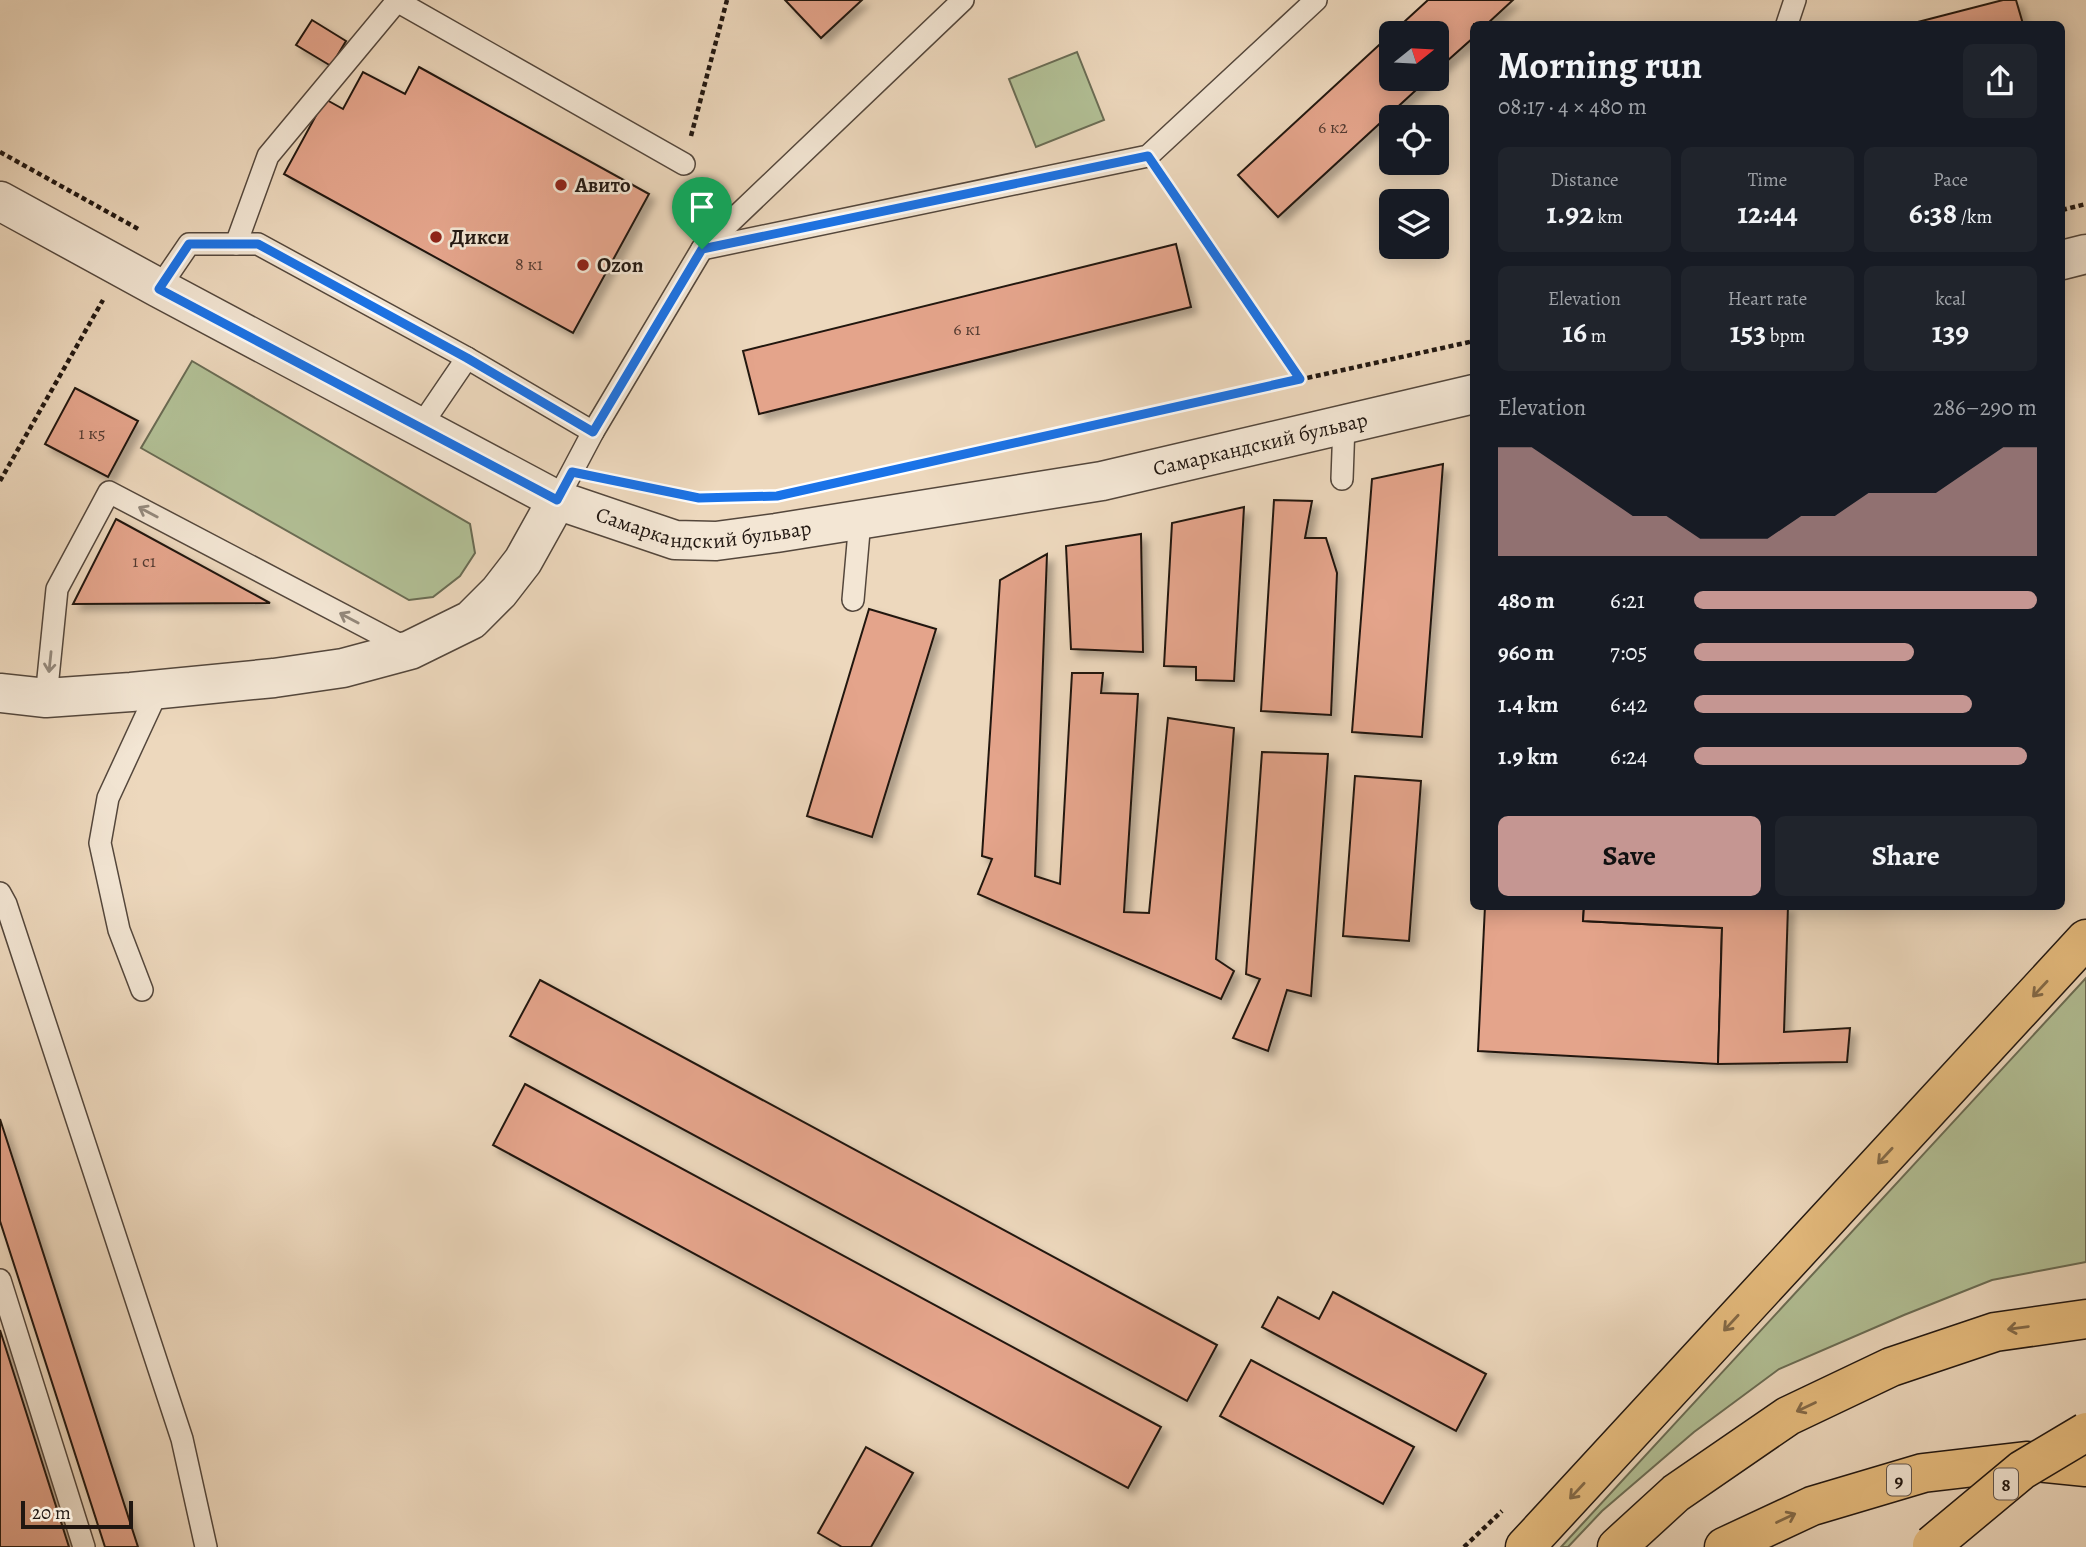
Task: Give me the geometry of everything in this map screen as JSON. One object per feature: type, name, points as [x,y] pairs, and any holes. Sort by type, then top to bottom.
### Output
[{"type":"main road","points":[[1524,1547],[2086,939]]},
{"type":"main road","points":[[1617,1547],[1676,1493],[1788,1416],[1891,1367],[1995,1332],[2086,1319]]},
{"type":"main road","name":"8","points":[[1931,1546],[2022,1470],[2086,1432]]},
{"type":"main road","name":"9","points":[[1724,1547],[1812,1506],[1923,1473],[2026,1461],[2086,1467]]},
{"type":"street","name":"Самаркандский бульвар","points":[[0,201],[159,289],[557,500],[675,540],[716,541],[776,533],[1102,481],[1470,395]]},
{"type":"street","points":[[2065,259],[2086,254]]},
{"type":"street","points":[[0,693],[47,698],[274,678],[343,668],[410,650],[471,620],[499,592],[523,561],[557,500]]},
{"type":"lane","points":[[557,500],[593,432],[702,249],[963,0]]},
{"type":"lane","points":[[702,249],[1148,156],[1316,0]]},
{"type":"lane","points":[[1788,21],[1795,0]]},
{"type":"lane","points":[[236,244],[268,156],[397,1],[684,164]]},
{"type":"lane","points":[[159,289],[189,244],[258,244],[467,358],[593,432]]},
{"type":"lane","points":[[420,427],[467,358]]},
{"type":"lane","points":[[1342,479],[1344,424]]},
{"type":"lane","points":[[47,698],[57,589],[109,492],[410,650]]},
{"type":"lane","points":[[853,600],[860,520]]},
{"type":"lane","points":[[142,990],[119,930],[100,843],[108,798],[158,690]]},
{"type":"lane","points":[[0,893],[6,904],[182,1439],[206,1547]]},
{"type":"lane","points":[[0,1280],[84,1547]]},
{"type":"path","points":[[702,249],[684,164],[727,0]]},
{"type":"path","points":[[0,152],[183,254]]},
{"type":"path","points":[[1148,156],[1300,379]]},
{"type":"path","points":[[2065,209],[2086,204]]},
{"type":"path","points":[[0,481],[104,300]]},
{"type":"path","points":[[844,481],[1470,342]]},
{"type":"path","points":[[636,485],[699,498],[738,497]]},
{"type":"green space","points":[[1077,52],[1104,120],[1036,147],[1009,79]]},
{"type":"green space","points":[[192,361],[470,524],[475,553],[460,576],[433,597],[409,600],[141,448]]},
{"type":"green space","points":[[2086,978],[2086,1262],[1992,1280],[1779,1369],[1694,1432],[1602,1511],[1568,1547],[1561,1547]]},
{"type":"building","points":[[785,0],[862,0],[821,38]]},
{"type":"building","points":[[1428,0],[1513,0],[1490,21],[1470,21],[1470,41],[1449,59],[1449,21],[1405,21]]},
{"type":"building","points":[[2003,0],[2016,0],[2022,21],[1922,21]]},
{"type":"building","points":[[312,20],[346,41],[331,66],[296,45]]},
{"type":"building","points":[[1379,45],[1379,91],[1415,91],[1400,105],[1379,105],[1379,124],[1278,217],[1238,175]]},
{"type":"building","points":[[419,67],[649,194],[573,333],[284,174],[325,99],[343,109],[363,72],[405,94]]},
{"type":"building","points":[[1176,244],[1191,307],[759,414],[743,351]]},
{"type":"building","points":[[75,388],[138,421],[108,477],[45,444]]},
{"type":"building","points":[[1443,464],[1422,737],[1352,732],[1372,479]]},
{"type":"building","points":[[1274,500],[1312,501],[1305,538],[1326,538],[1337,573],[1331,715],[1261,711]]},
{"type":"building","points":[[1244,507],[1234,681],[1196,680],[1196,667],[1164,666],[1172,523]]},
{"type":"building","points":[[116,519],[270,603],[73,604]]},
{"type":"building","points":[[1141,534],[1143,652],[1071,649],[1066,546]]},
{"type":"building","points":[[1047,554],[1035,876],[1060,884],[1072,673],[1103,673],[1101,693],[1138,694],[1124,912],[1149,913],[1168,718],[1234,728],[1216,959],[1234,971],[1221,999],[978,894],[992,859],[982,856],[1000,580]]},
{"type":"building","points":[[869,609],[936,629],[872,837],[807,816]]},
{"type":"building","points":[[1262,752],[1328,754],[1311,996],[1287,990],[1268,1051],[1233,1038],[1260,979],[1246,974]]},
{"type":"building","points":[[1355,776],[1421,781],[1409,941],[1343,936]]},
{"type":"building","points":[[1485,910],[1584,910],[1583,921],[1722,928],[1718,1064],[1478,1051]]},
{"type":"building","points":[[1584,910],[1788,910],[1784,1032],[1850,1028],[1847,1062],[1718,1064],[1722,928],[1583,921]]},
{"type":"building","points":[[540,980],[1217,1345],[1187,1401],[510,1036]]},
{"type":"building","points":[[525,1084],[1161,1427],[1128,1488],[493,1145]]},
{"type":"building","points":[[0,1119],[138,1547],[105,1547],[0,1221]]},
{"type":"building","points":[[1333,1292],[1486,1374],[1456,1431],[1262,1327],[1278,1297],[1319,1319]]},
{"type":"building","points":[[0,1330],[69,1547],[0,1547]]},
{"type":"building","points":[[1251,1360],[1414,1447],[1383,1504],[1220,1416]]},
{"type":"building","points":[[866,1447],[913,1473],[871,1547],[842,1547],[818,1533]]},
{"type":"place","name":"Авито","points":[[561,185]]},
{"type":"place","name":"Дикси","points":[[436,237]]},
{"type":"place","name":"Ozon","points":[[583,265]]},
{"type":"route","points":[[1148,156],[1300,379],[777,496],[699,498],[572,472],[557,500],[159,289],[189,244],[258,244],[467,358],[593,432],[702,249],[1148,156]]}]
